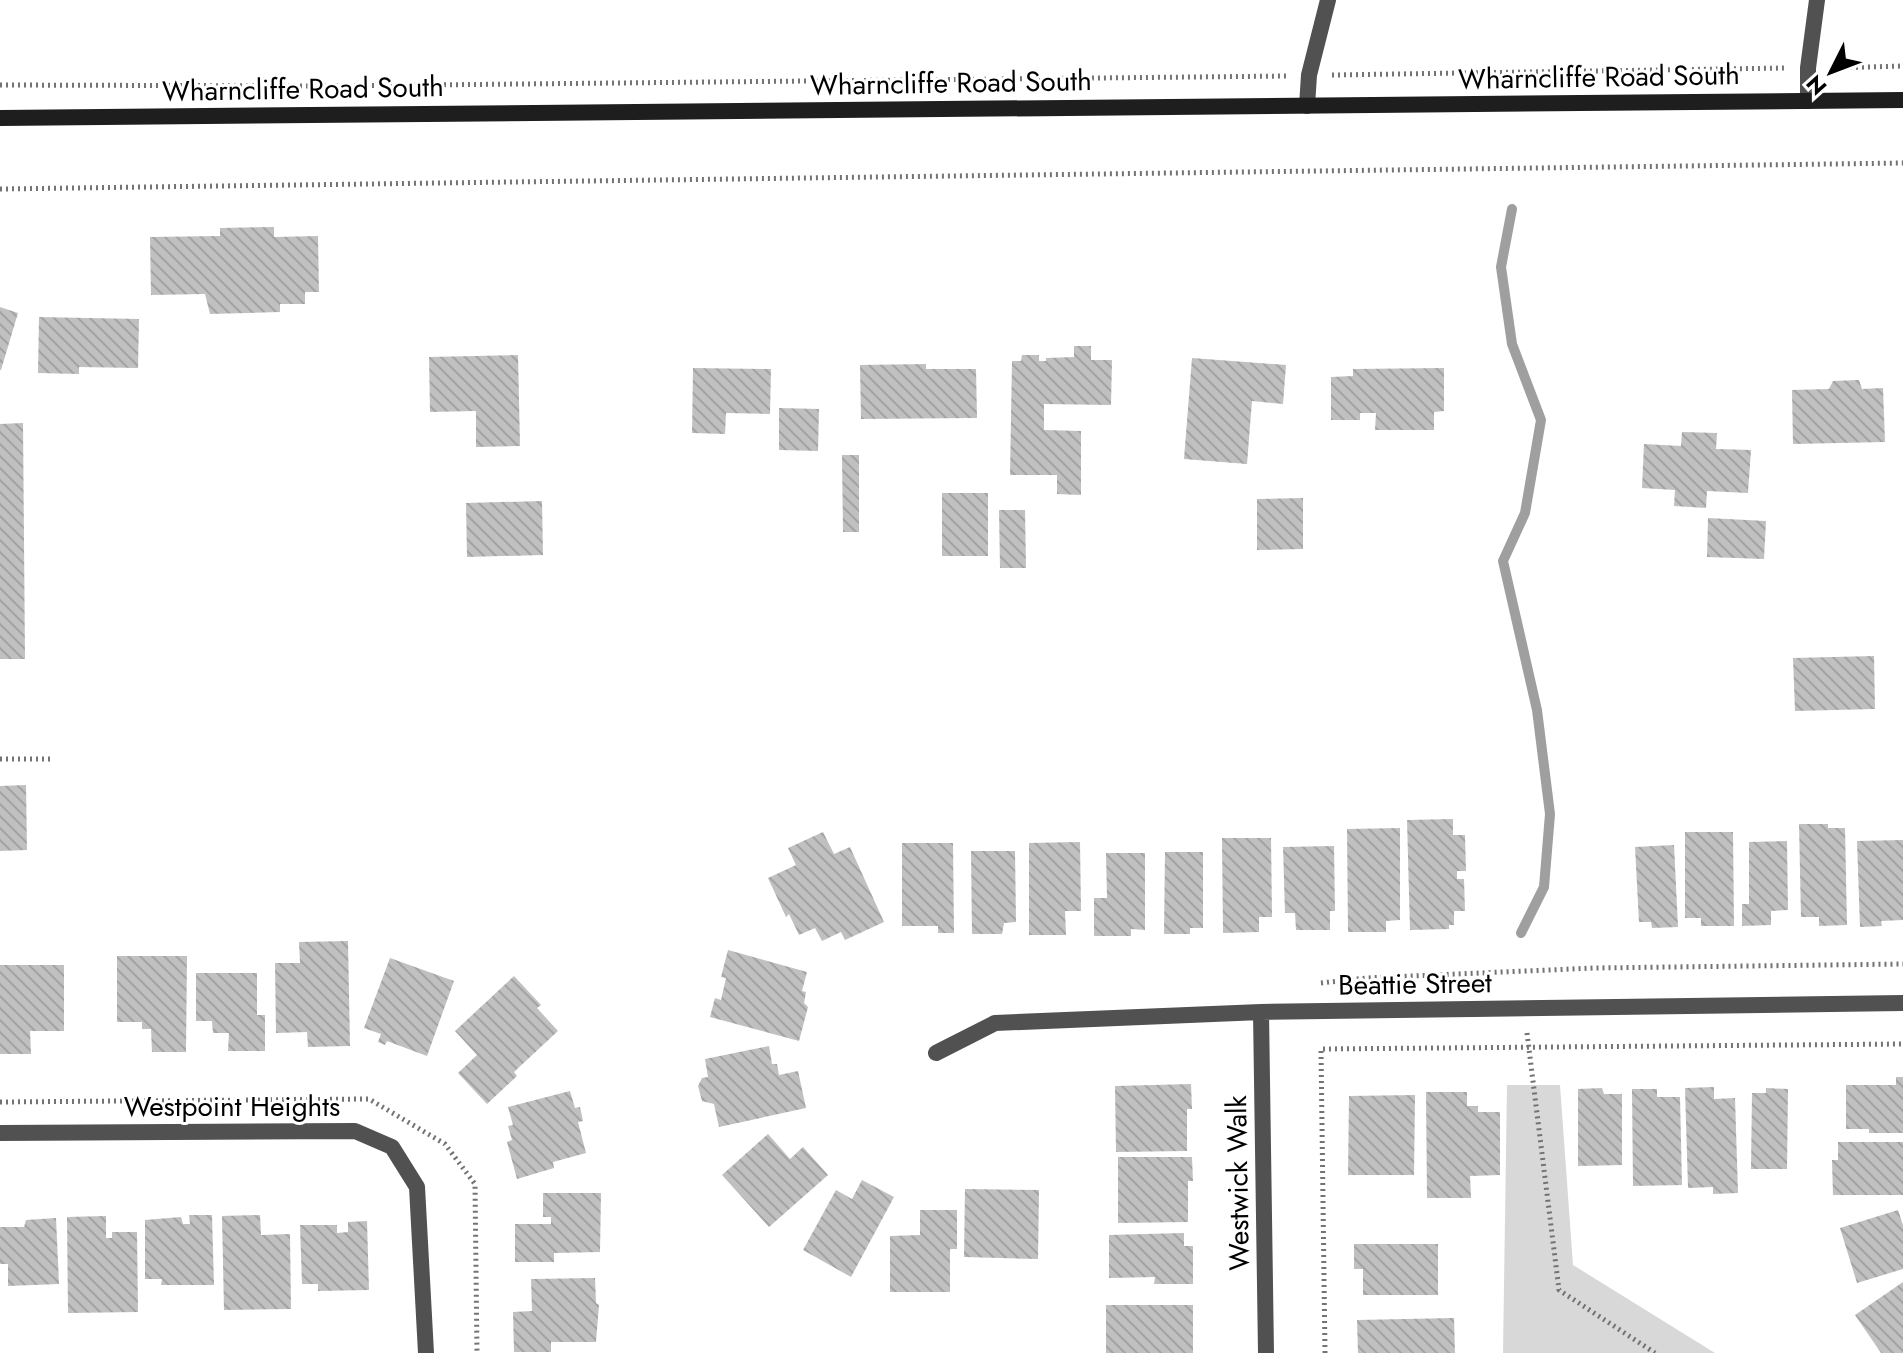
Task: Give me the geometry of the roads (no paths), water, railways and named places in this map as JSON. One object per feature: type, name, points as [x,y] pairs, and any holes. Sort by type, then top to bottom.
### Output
[{"type":"main road","name":"Wharncliffe Road South","points":[[0,118],[1903,100]]},
{"type":"street","points":[[1307,106],[1309,75],[1328,0]]},
{"type":"street","points":[[1808,101],[1808,68],[1817,0]]},
{"type":"street","name":"Beattie Street","points":[[936,1053],[995,1023],[1261,1012],[1903,1003]]},
{"type":"street","name":"Westwick Walk","points":[[1261,1012],[1266,1353]]},
{"type":"street","name":"Westpoint Heights","points":[[0,1133],[355,1131],[392,1147],[417,1187],[426,1353]]},
{"type":"waterway","points":[[1512,209],[1501,267],[1512,344],[1541,420],[1525,513],[1503,561],[1537,710],[1550,814],[1544,887],[1521,933]]}]
